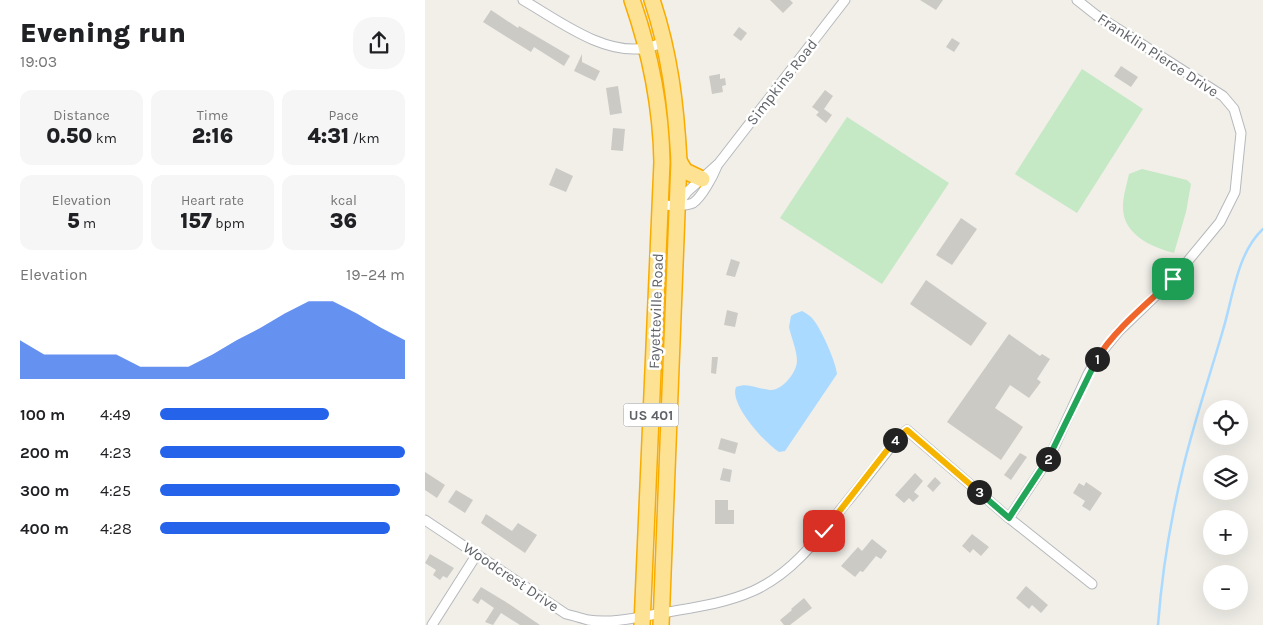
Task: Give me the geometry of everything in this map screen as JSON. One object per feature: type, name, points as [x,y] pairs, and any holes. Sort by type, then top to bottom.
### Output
[{"type":"highway","name":"Fayetteville Road","points":[[632,0],[654,77],[661,136],[660,205],[643,620]]},
{"type":"highway","name":"Fayetteville Road","points":[[652,0],[671,68],[676,105],[679,161],[661,619]]},
{"type":"highway","points":[[679,161],[685,171],[702,179]]},
{"type":"street","points":[[523,0],[599,43],[621,49],[646,48],[664,42]]},
{"type":"street","name":"Simpkins Road","points":[[678,204],[687,192],[719,164],[845,0]]},
{"type":"street","name":"Franklin Pierce Drive","points":[[1009,518],[1049,458],[1088,374],[1099,355],[1119,331],[1173,279],[1221,222],[1235,192],[1241,133],[1234,110],[1223,96],[1096,15],[1077,0]]},
{"type":"street","name":"Simpkins Road","points":[[660,205],[694,202],[713,178],[719,164]]},
{"type":"street","name":"Woodcrest Drive","points":[[425,520],[566,614],[590,620],[643,620],[661,619],[727,600],[754,590],[773,580],[802,557],[895,440],[907,430],[1009,518]]},
{"type":"street","points":[[1009,518],[1092,584]]},
{"type":"street","points":[[432,625],[477,554]]},
{"type":"green space","points":[[1082,69],[1143,109],[1077,213],[1015,174]]},
{"type":"green space","points":[[847,117],[949,183],[882,284],[780,218]]},
{"type":"green space","points":[[1142,169],[1187,180],[1191,184],[1186,212],[1174,253],[1147,243],[1139,238],[1127,224],[1124,216],[1123,202],[1129,174]]},
{"type":"water","points":[[802,311],[812,318],[820,329],[837,374],[785,451],[779,452],[757,432],[743,413],[735,394],[736,387],[749,385],[770,390],[779,387],[788,380],[797,361],[789,327],[791,316]]},
{"type":"building","points":[[770,0],[790,0],[793,3],[783,13]]},
{"type":"building","points":[[920,0],[943,0],[936,10]]},
{"type":"building","points":[[491,10],[518,28],[519,26],[570,56],[564,66],[534,47],[531,52],[483,22]]},
{"type":"building","points":[[739,27],[747,33],[741,41],[733,35]]},
{"type":"building","points":[[952,38],[960,43],[954,52],[946,47]]},
{"type":"building","points":[[582,54],[582,62],[600,71],[595,81],[574,71]]},
{"type":"building","points":[[1121,66],[1138,77],[1131,87],[1114,76]]},
{"type":"building","points":[[720,74],[720,79],[725,78],[726,85],[722,86],[723,92],[712,94],[709,76]]},
{"type":"building","points":[[618,86],[622,113],[610,115],[606,88]]},
{"type":"building","points":[[825,90],[833,96],[824,109],[832,115],[826,123],[816,115],[819,112],[812,107]]},
{"type":"building","points":[[613,128],[625,129],[623,151],[611,150]]},
{"type":"building","points":[[556,168],[573,176],[566,192],[549,185]]},
{"type":"building","points":[[961,218],[977,229],[952,265],[936,255]]},
{"type":"building","points":[[731,259],[740,262],[735,277],[726,275]]},
{"type":"building","points":[[926,280],[987,323],[971,346],[910,304]]},
{"type":"building","points":[[727,310],[738,313],[735,327],[724,325]]},
{"type":"building","points":[[1009,334],[1040,356],[1042,354],[1050,359],[1037,379],[1041,382],[1029,398],[1010,385],[995,408],[1023,427],[1001,460],[947,422]]},
{"type":"building","points":[[712,357],[718,357],[716,374],[711,373]]},
{"type":"building","points":[[721,438],[738,443],[735,454],[718,449]]},
{"type":"building","points":[[1020,453],[1027,457],[1011,480],[1004,475]]},
{"type":"building","points":[[723,468],[732,470],[730,482],[720,480]]},
{"type":"building","points":[[425,472],[445,485],[437,498],[425,490]]},
{"type":"building","points":[[915,473],[923,481],[914,492],[919,496],[913,502],[909,498],[904,503],[895,495]]},
{"type":"building","points":[[935,477],[941,483],[933,492],[927,486]]},
{"type":"building","points":[[1086,482],[1102,493],[1090,511],[1082,506],[1085,501],[1073,493],[1079,483],[1084,486]]},
{"type":"building","points":[[456,490],[473,500],[465,513],[448,502]]},
{"type":"building","points":[[715,500],[728,500],[728,510],[734,510],[734,524],[715,524]]},
{"type":"building","points":[[486,514],[512,531],[518,523],[537,535],[525,553],[481,523]]},
{"type":"building","points":[[972,534],[989,547],[981,556],[973,549],[970,553],[962,546]]},
{"type":"building","points":[[872,539],[887,551],[881,559],[876,556],[863,572],[860,571],[855,577],[841,566],[858,547],[862,551]]},
{"type":"building","points":[[430,554],[454,568],[447,578],[443,576],[440,580],[433,575],[436,570],[425,563]]},
{"type":"building","points":[[1026,586],[1048,605],[1041,613],[1032,605],[1029,609],[1016,598]]},
{"type":"building","points":[[481,587],[540,625],[520,625],[501,613],[493,625],[485,622],[494,608],[481,599],[478,604],[472,600]]},
{"type":"building","points":[[804,598],[812,608],[790,625],[784,625],[780,620]]},
{"type":"waterway","points":[[1158,625],[1168,544],[1188,447],[1237,276],[1247,250],[1263,229]]},
{"type":"route","points":[[824,531],[895,440],[907,430],[1009,518],[1049,458],[1088,374],[1099,355],[1119,331],[1173,279]]}]
